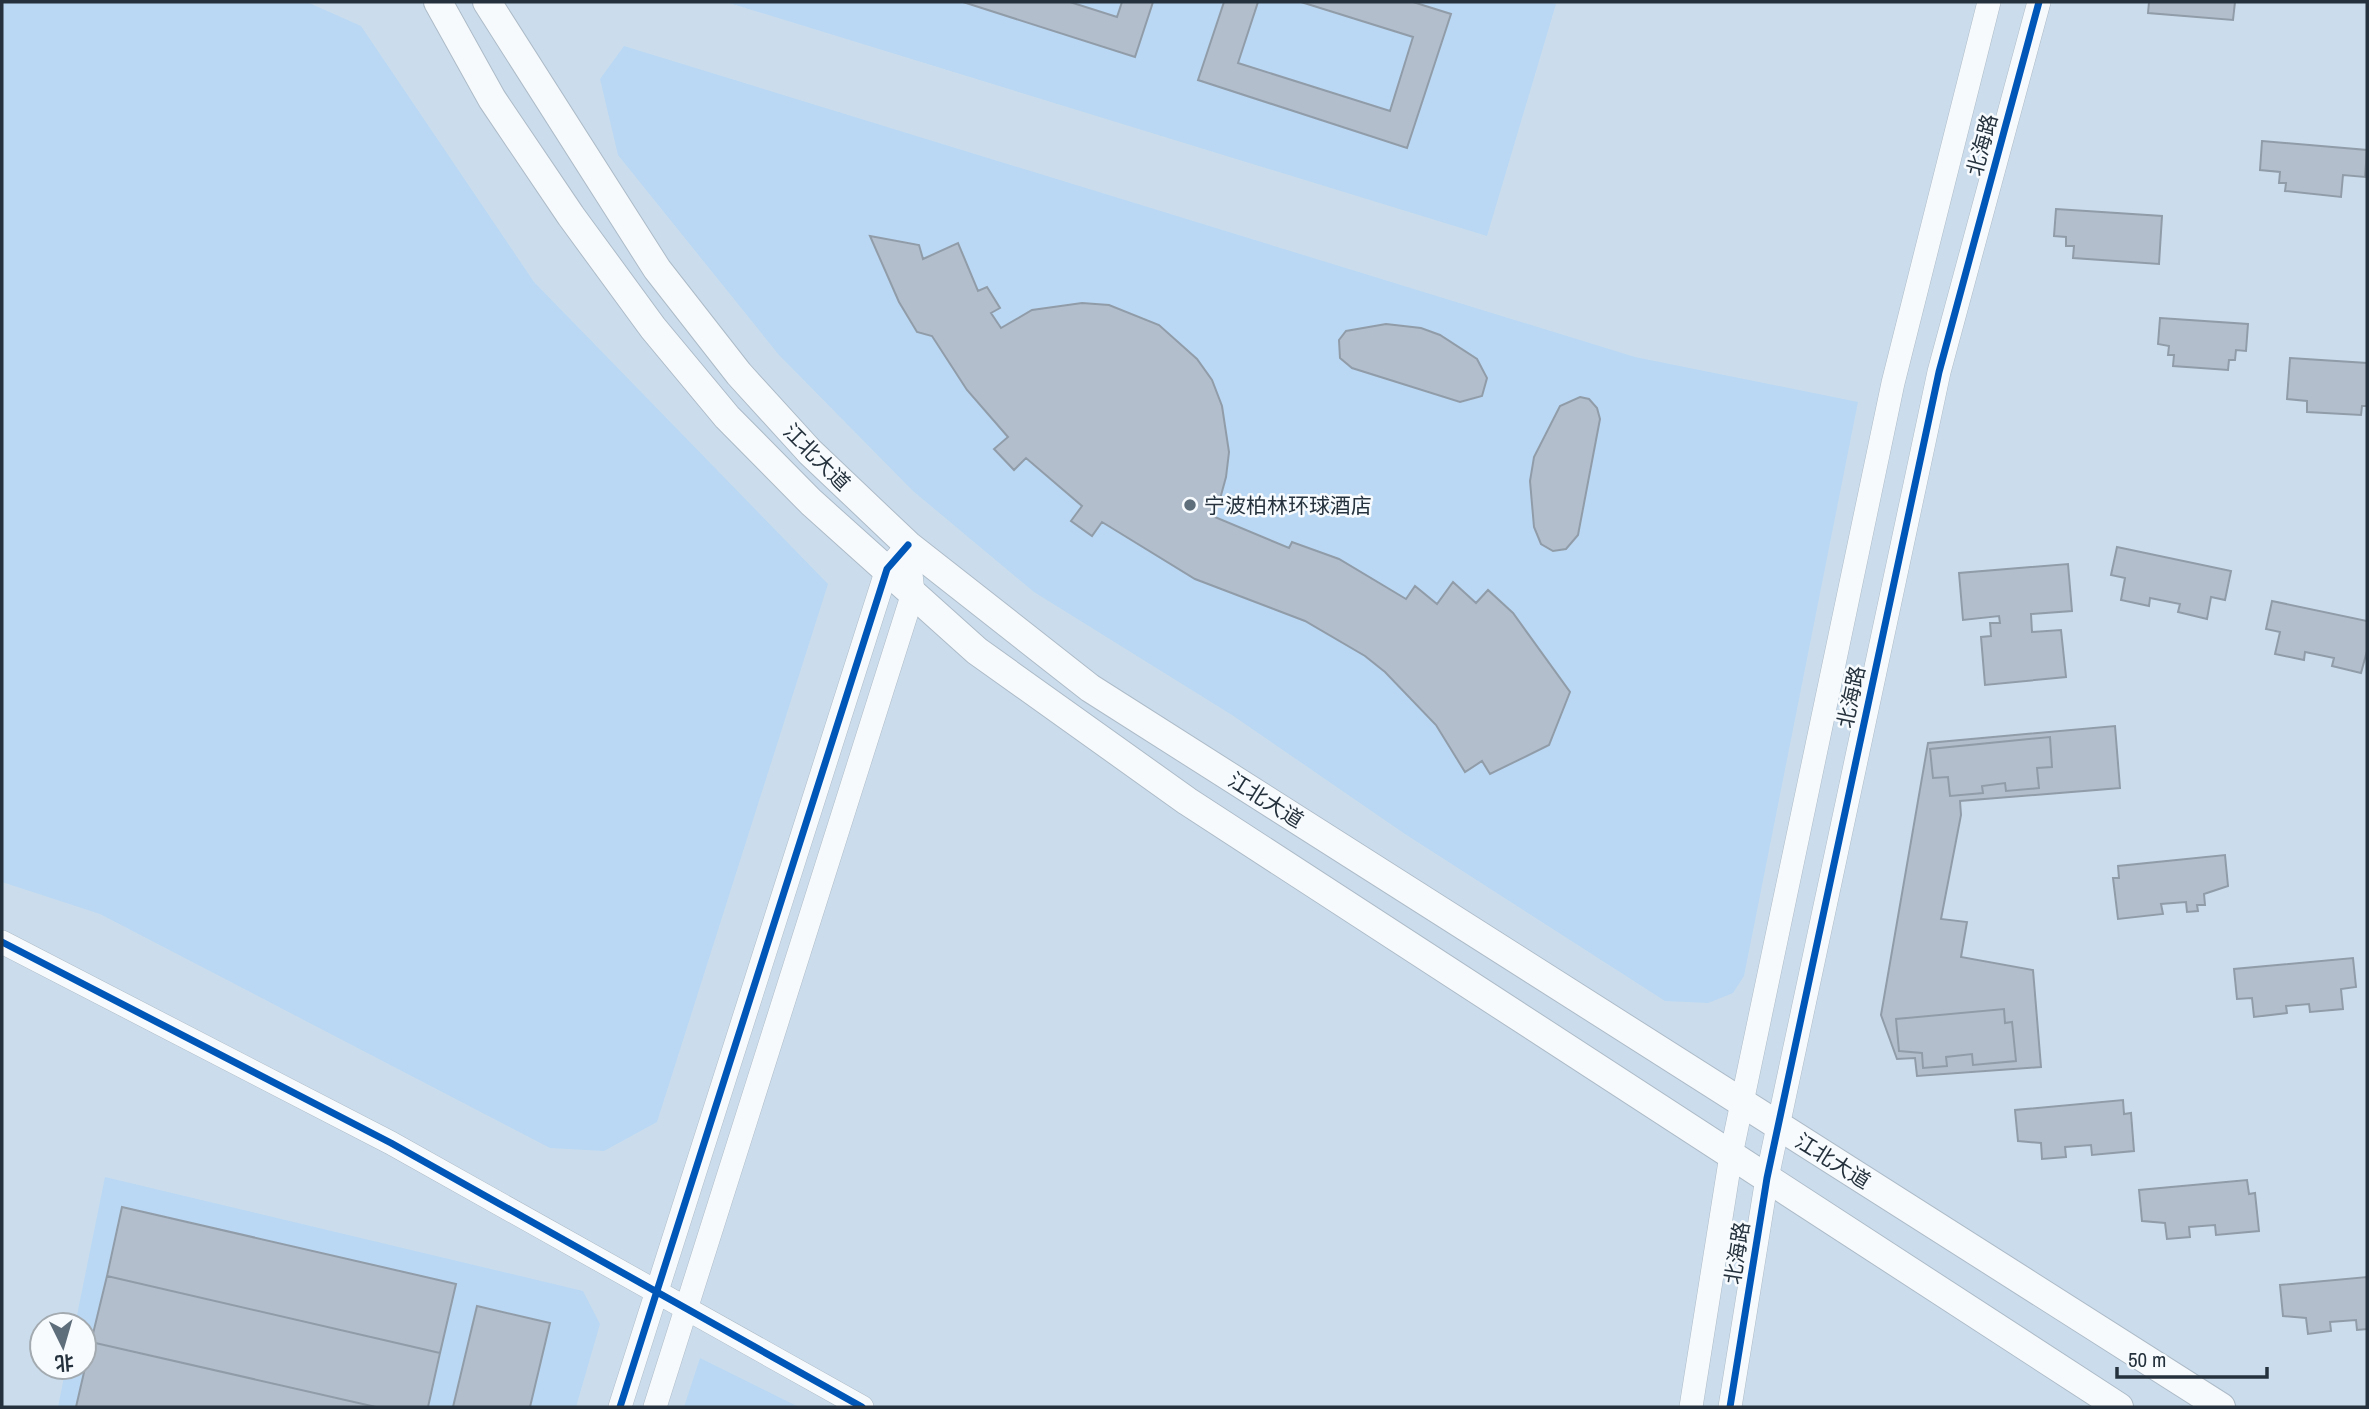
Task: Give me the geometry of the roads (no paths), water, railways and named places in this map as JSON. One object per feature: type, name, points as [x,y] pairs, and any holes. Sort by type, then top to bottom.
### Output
[{"type":"main road","name":"江北大道","points":[[438,2],[499,110],[571,216],[653,328],[727,417],[811,502],[977,651],[1187,801],[2119,1407]]},
{"type":"main road","name":"江北大道","points":[[498,6],[673,290],[739,374],[801,442],[908,545],[1090,688],[2221,1407]]},
{"type":"street","name":"北海路","points":[[1691,1407],[1731,1155],[1893,383],[1989,2]]},
{"type":"street","name":"北海路","points":[[1730,1407],[1767,1178],[1939,372],[2039,2]]},
{"type":"street","points":[[621,1407],[887,569],[908,545]]},
{"type":"street","points":[[655,1407],[913,593],[908,545]]},
{"type":"street","points":[[2,942],[391,1143],[862,1407]]},
{"type":"place","name":"宁波柏林环球酒店","points":[[1190,505]]}]
